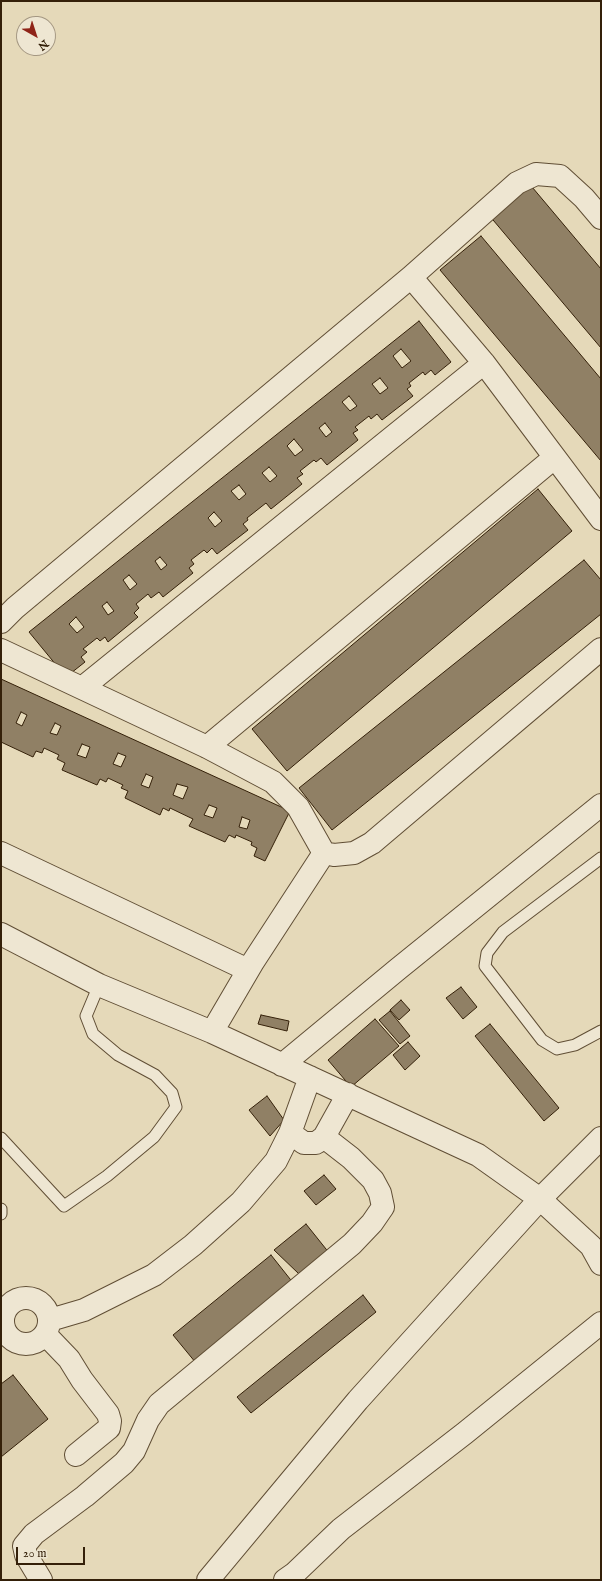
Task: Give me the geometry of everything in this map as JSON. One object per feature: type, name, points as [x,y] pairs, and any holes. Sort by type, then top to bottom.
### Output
[{"type":"street","points":[[1,622],[15,608],[411,277],[517,183],[536,174],[560,176],[584,198],[601,218]]},
{"type":"street","points":[[411,277],[484,363],[601,519]]},
{"type":"street","points":[[82,688],[484,363]]},
{"type":"street","points":[[207,747],[554,458]]},
{"type":"street","points":[[1,650],[207,747],[272,782],[298,807],[324,853],[334,855],[354,853],[372,843],[601,649]]},
{"type":"street","points":[[282,1065],[398,968],[601,805]]},
{"type":"street","points":[[1,853],[248,970]]},
{"type":"street","points":[[212,1032],[248,970],[324,853]]},
{"type":"street","points":[[1,934],[99,984],[212,1032],[478,1155],[540,1198],[591,1246],[601,1264]]},
{"type":"street","points":[[47,1327],[154,1275],[193,1245],[241,1202],[276,1161],[290,1133],[310,1078]]},
{"type":"street","points":[[290,1133],[304,1143],[316,1143],[324,1137],[348,1094]]},
{"type":"street","points":[[41,1580],[26,1555],[24,1546],[34,1534],[85,1496],[124,1463],[134,1451],[148,1420],[159,1404],[352,1244],[372,1223],[383,1207],[380,1193],[373,1180],[351,1158],[324,1137]]},
{"type":"street","points":[[208,1580],[358,1400],[540,1198],[601,1138]]},
{"type":"street","points":[[23,1298],[38,1301],[48,1312],[47,1327],[40,1340],[25,1345],[3,1336],[5,1311],[16,1300],[23,1298]]},
{"type":"street","points":[[285,1580],[295,1574],[341,1529],[465,1433],[601,1323]]},
{"type":"street","points":[[47,1327],[82,1380],[108,1414],[110,1422],[109,1428],[76,1455]]},
{"type":"lane","points":[[601,858],[504,932],[487,953],[485,966],[542,1040],[557,1049],[575,1045],[601,1031]]},
{"type":"lane","points":[[1,1138],[64,1206],[107,1176],[154,1137],[176,1107],[172,1093],[155,1075],[118,1055],[93,1034],[86,1016],[99,984]]},
{"type":"lane","points":[[1,1209],[1,1214]]},
{"type":"building","points":[[527,181],[601,269],[601,348],[488,214]]},
{"type":"building","points":[[481,236],[601,379],[601,461],[440,270]]},
{"type":"building","points":[[419,321],[451,362],[435,375],[431,370],[425,375],[423,372],[409,383],[411,386],[407,389],[413,396],[382,420],[377,414],[371,419],[369,416],[355,427],[358,430],[353,433],[358,440],[327,465],[321,458],[316,462],[314,460],[300,471],[303,474],[297,478],[302,484],[271,509],[266,503],[247,518],[248,520],[243,524],[248,530],[217,554],[212,548],[207,553],[204,550],[191,560],[194,564],[189,568],[193,573],[163,597],[159,592],[151,598],[148,594],[136,604],[139,608],[134,613],[138,617],[108,642],[105,637],[100,641],[97,638],[83,649],[87,652],[81,657],[85,662],[66,677],[29,632]]},
{"type":"building","points":[[401,349],[411,361],[402,368],[393,356]]},
{"type":"building","points":[[380,378],[388,388],[380,394],[372,384]]},
{"type":"building","points":[[349,396],[357,406],[350,411],[342,402]]},
{"type":"building","points":[[325,423],[332,432],[326,437],[319,428]]},
{"type":"building","points":[[294,439],[303,450],[295,456],[287,446]]},
{"type":"building","points":[[269,467],[277,476],[270,482],[262,473]]},
{"type":"building","points":[[239,485],[246,494],[239,500],[231,491]]},
{"type":"building","points":[[538,489],[572,531],[287,771],[252,729]]},
{"type":"building","points":[[214,512],[222,521],[215,527],[208,518]]},
{"type":"building","points":[[160,557],[167,565],[161,570],[155,561]]},
{"type":"building","points":[[584,560],[601,580],[601,614],[332,830],[299,788]]},
{"type":"building","points":[[129,575],[137,584],[130,590],[123,580]]},
{"type":"building","points":[[107,602],[114,611],[108,615],[102,606]]},
{"type":"building","points":[[76,617],[84,627],[77,633],[69,624]]},
{"type":"building","points":[[1,679],[290,811],[265,861],[254,856],[257,848],[251,845],[252,842],[236,835],[235,838],[229,835],[225,842],[189,826],[193,819],[170,808],[169,811],[163,808],[160,815],[125,798],[128,791],[121,788],[123,785],[108,778],[106,782],[100,779],[97,785],[62,770],[65,763],[57,759],[59,755],[44,748],[42,753],[36,751],[33,757],[1,742]],"holes":[[[21,712],[27,715],[22,726],[16,723]],[[55,723],[61,726],[57,735],[50,733]],[[82,744],[90,747],[86,758],[77,755]],[[118,753],[126,756],[121,767],[113,764]],[[146,774],[153,777],[149,788],[141,785]],[[177,784],[188,787],[183,799],[173,795]],[[209,805],[217,808],[213,818],[204,815]],[[242,817],[250,820],[247,829],[239,827]]]},
{"type":"building","points":[[461,987],[477,1007],[463,1019],[446,998]]},
{"type":"building","points":[[401,1000],[410,1010],[399,1020],[390,1010]]},
{"type":"building","points":[[390,1011],[410,1036],[400,1044],[379,1020]]},
{"type":"building","points":[[261,1015],[289,1021],[287,1031],[258,1024]]},
{"type":"building","points":[[375,1019],[399,1046],[351,1087],[328,1060]]},
{"type":"building","points":[[490,1024],[559,1108],[544,1121],[475,1036]]},
{"type":"building","points":[[408,1042],[420,1056],[405,1070],[393,1055]]},
{"type":"building","points":[[267,1096],[284,1120],[270,1136],[249,1110]]},
{"type":"building","points":[[324,1175],[336,1189],[316,1205],[304,1191]]},
{"type":"building","points":[[306,1224],[330,1254],[299,1274],[274,1250]]},
{"type":"building","points":[[271,1255],[294,1284],[196,1363],[173,1335]]},
{"type":"building","points":[[363,1295],[376,1312],[251,1413],[237,1397]]},
{"type":"building","points":[[13,1375],[48,1419],[1,1457],[1,1384]]}]
